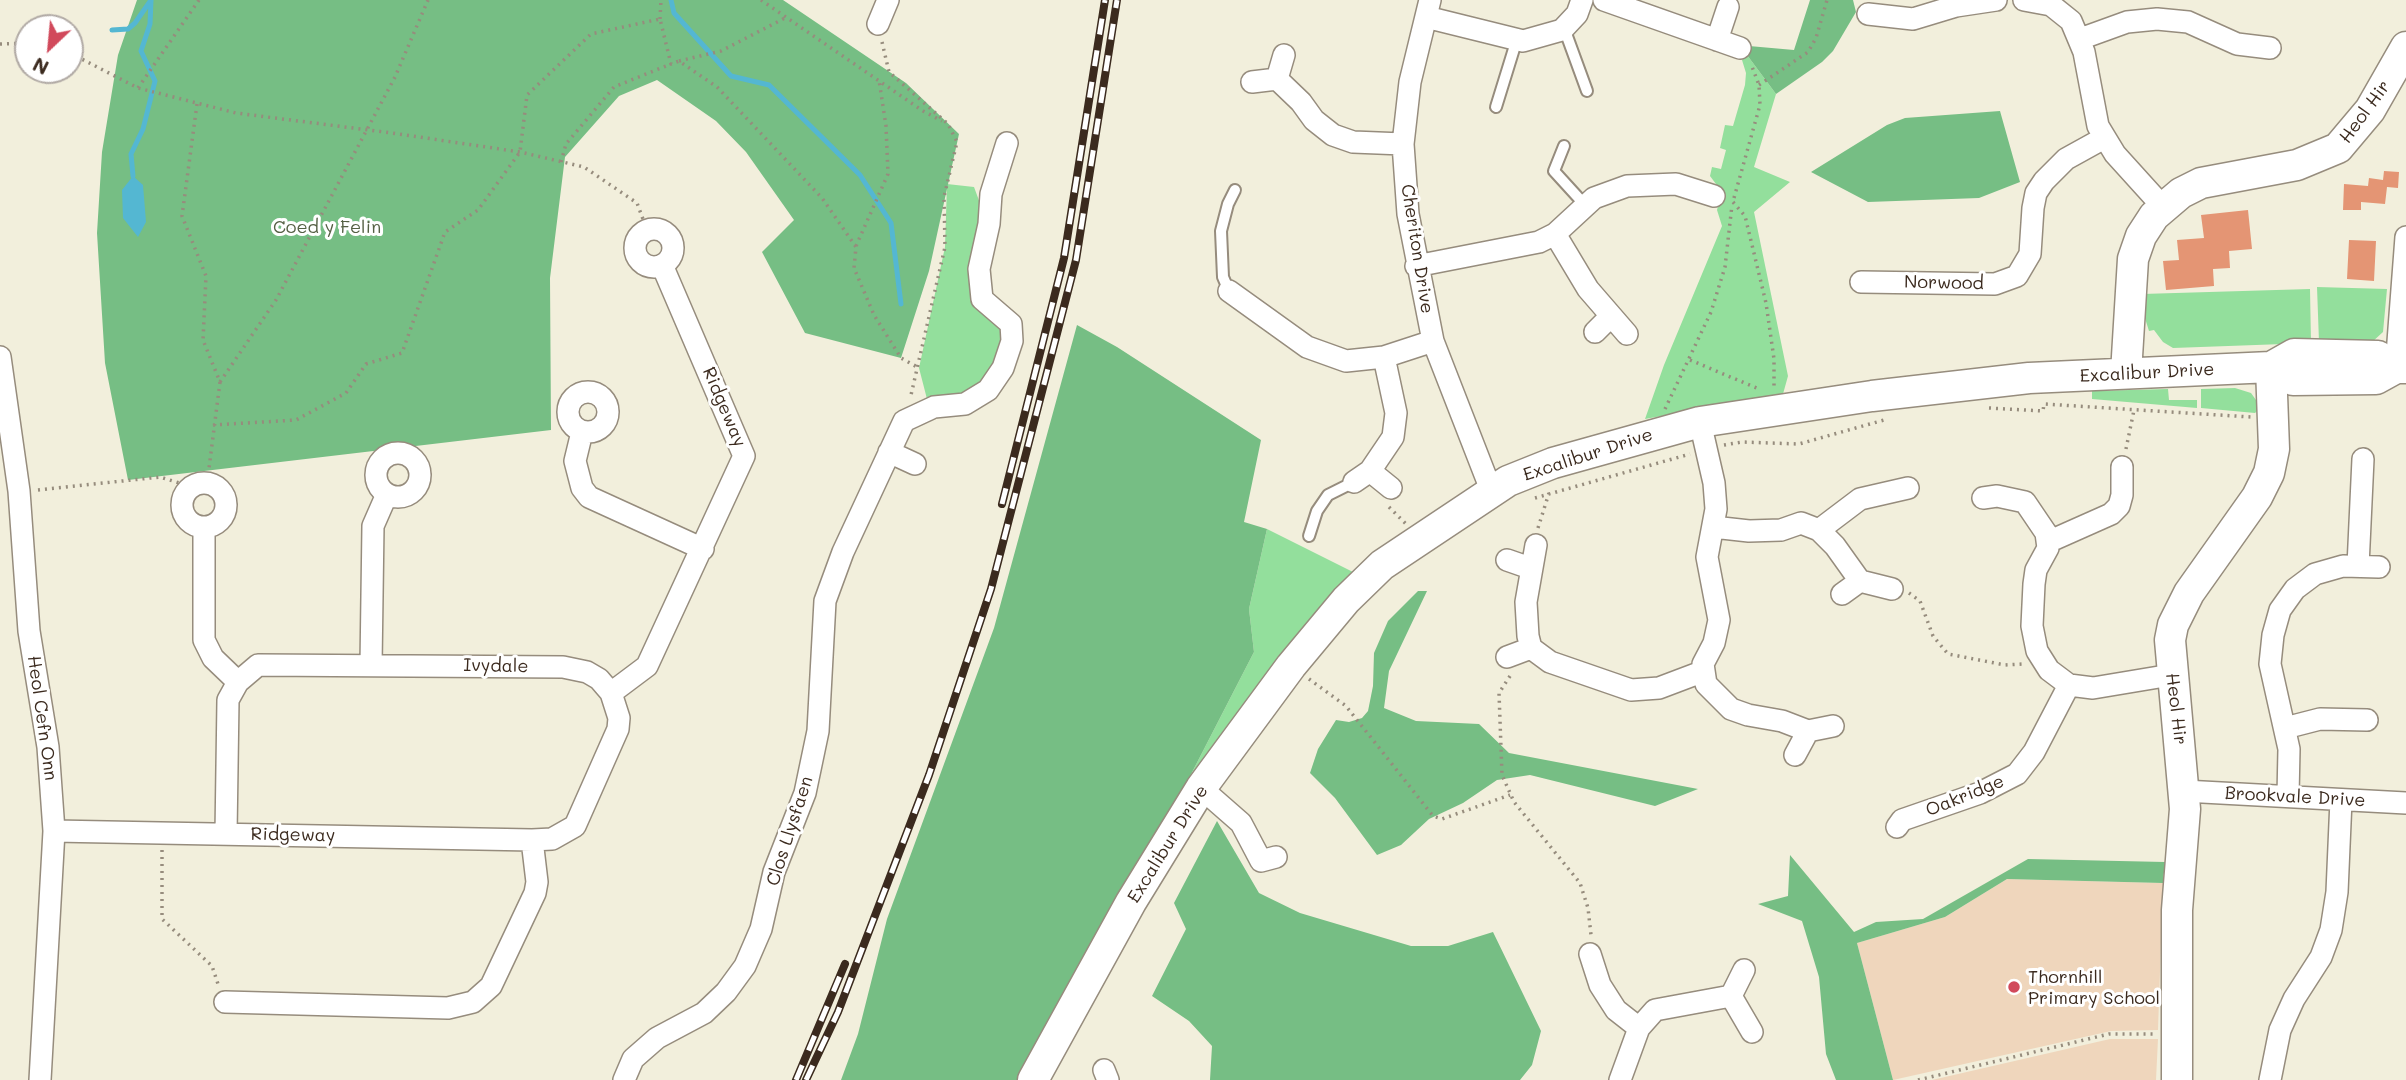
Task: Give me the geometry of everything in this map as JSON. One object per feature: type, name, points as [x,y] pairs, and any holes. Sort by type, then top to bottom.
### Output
[{"type":"street","points":[[878,24],[888,0]]},
{"type":"street","points":[[1428,8],[1517,39],[1541,38],[1564,28],[1577,14],[1582,0]]},
{"type":"street","points":[[1604,0],[1740,48]]},
{"type":"street","points":[[1868,14],[1913,19],[1956,6],[1996,0]]},
{"type":"street","points":[[2024,0],[2051,5],[2071,21],[2080,39],[2095,116],[2104,138],[2163,207]]},
{"type":"street","points":[[1717,40],[1728,7]]},
{"type":"street","name":"Cheriton Drive","points":[[1428,8],[1410,82],[1403,144],[1408,214],[1416,266],[1433,341],[1491,490]]},
{"type":"street","points":[[2080,39],[2127,22],[2157,19],[2188,22],[2237,44],[2270,48]]},
{"type":"street","name":"Heol Hir","points":[[2137,372],[2128,311],[2137,246],[2146,226],[2163,207],[2181,193],[2201,183],[2297,165],[2338,148],[2370,110],[2406,47]]},
{"type":"street","points":[[1277,79],[1284,55]]},
{"type":"street","points":[[1277,79],[1301,102],[1314,120],[1333,135],[1353,142],[1403,144]]},
{"type":"street","points":[[1252,82],[1277,79]]},
{"type":"street","name":"Norwood","points":[[1861,282],[1995,284],[2017,276],[2030,254],[2033,208],[2040,187],[2066,159],[2104,138]]},
{"type":"street","points":[[904,421],[934,407],[965,404],[988,390],[1003,368],[1012,341],[1011,324],[982,299],[979,270],[989,224],[991,194],[1007,144]]},
{"type":"street","points":[[1416,266],[1513,250],[1556,234],[1594,198],[1626,186],[1676,184],[1694,178],[1723,199]]},
{"type":"street","name":"Ridgeway","points":[[54,831],[532,840],[552,839],[565,834],[582,816],[618,729],[619,718],[611,693],[648,666],[744,456],[662,265],[644,264],[635,254],[637,238],[647,229]]},
{"type":"street","points":[[1556,234],[1588,289],[1627,334]]},
{"type":"street","points":[[2401,368],[2406,237]]},
{"type":"street","points":[[1229,291],[1307,347],[1323,355],[1346,361],[1384,356],[1433,341]]},
{"type":"street","points":[[1595,332],[1611,316]]},
{"type":"street","name":"Heol Cefn Onn","points":[[0,356],[7,462],[19,491],[28,619],[48,747],[54,831],[40,1080]]},
{"type":"street","points":[[1384,356],[1396,414],[1393,437],[1362,477],[1391,488]]},
{"type":"street","name":"Heol Hir","points":[[2177,1080],[2177,910],[2184,791],[2169,652],[2174,625],[2189,593],[2264,484],[2274,449],[2272,367]]},
{"type":"street","name":"Excalibur Drive","points":[[1033,1080],[1130,902],[1201,788],[1290,666],[1346,600],[1382,565],[1491,490],[1553,463],[1666,431],[1703,436],[1776,403],[1872,396],[2029,378],[2272,367],[2293,380],[2376,379],[2401,368]]},
{"type":"street","name":"Clos Llysfaen","points":[[624,1080],[633,1059],[657,1038],[704,1013],[726,992],[751,954],[761,929],[774,872],[805,793],[818,731],[825,601],[843,552],[904,421]]},
{"type":"street","points":[[582,432],[575,461],[582,488],[589,497],[703,549]]},
{"type":"street","points":[[1703,436],[1716,509],[1707,558],[1719,620],[1714,643],[1703,664],[1706,684],[1731,709],[1782,721],[1808,732],[1833,726]]},
{"type":"street","points":[[889,452],[915,464]]},
{"type":"street","points":[[2288,796],[2289,749],[2273,689],[2270,664],[2273,635],[2280,610],[2295,589],[2315,574],[2343,566],[2369,566],[2363,459]]},
{"type":"street","points":[[2048,542],[2111,514],[2119,506],[2122,495],[2122,467]]},
{"type":"street","points":[[199,486],[220,490],[226,504],[219,522],[204,527],[191,523],[184,514],[183,499],[199,486]]},
{"type":"street","points":[[1819,530],[1860,499],[1908,488]]},
{"type":"street","points":[[372,665],[373,526],[387,494]]},
{"type":"street","points":[[1983,498],[1997,496],[2025,502],[2041,522],[2048,542],[2034,584],[2032,626],[2041,659],[2057,678],[2069,685],[2093,688],[2171,675]]},
{"type":"street","points":[[1713,527],[1749,531],[1781,530],[1801,523],[1819,530],[1835,546],[1860,581],[1891,588]]},
{"type":"street","points":[[204,527],[204,640],[213,658],[237,682],[228,700],[226,715],[226,834]]},
{"type":"street","points":[[1536,545],[1530,568],[1518,652],[1631,690],[1659,688],[1704,671]]},
{"type":"street","points":[[1507,561],[1530,568]]},
{"type":"street","points":[[1842,594],[1860,581]]},
{"type":"street","name":"Ivydale","points":[[237,682],[258,665],[269,663],[570,668],[599,679],[611,693]]},
{"type":"street","name":"Oakridge","points":[[1897,827],[1902,820],[1980,793],[2017,774],[2034,752],[2069,685]]},
{"type":"street","points":[[2285,728],[2320,719],[2367,720]]},
{"type":"street","points":[[1795,755],[1808,732]]},
{"type":"street","points":[[1201,788],[1241,823],[1261,861],[1276,857]]},
{"type":"street","name":"Brookvale Drive","points":[[2184,791],[2406,803]]},
{"type":"street","points":[[2270,1080],[2280,1030],[2294,999],[2321,957],[2331,930],[2337,892],[2341,800]]},
{"type":"street","points":[[225,1002],[448,1008],[473,1002],[491,986],[535,892],[537,882],[532,840]]},
{"type":"street","points":[[1590,954],[1600,985],[1616,1010],[1639,1028]]},
{"type":"street","points":[[1731,996],[1744,970]]},
{"type":"street","points":[[1619,1080],[1639,1028],[1655,1010],[1731,996]]},
{"type":"street","points":[[1731,996],[1752,1032]]},
{"type":"lane","points":[[1564,28],[1587,90]]},
{"type":"lane","points":[[1496,107],[1517,39]]},
{"type":"lane","points":[[1564,146],[1554,171],[1585,205]]},
{"type":"lane","points":[[1229,291],[1223,277],[1222,231],[1228,204],[1235,190]]},
{"type":"lane","points":[[1309,536],[1317,511],[1328,495],[1362,477]]},
{"type":"path","points":[[138,88],[200,0]]},
{"type":"path","points":[[19,491],[160,477],[199,486],[214,425],[220,382],[276,300],[395,77],[428,0]]},
{"type":"path","points":[[661,0],[660,19],[671,64]]},
{"type":"path","points":[[761,0],[923,111],[948,124]]},
{"type":"path","points":[[1759,85],[1808,52],[1816,37],[1827,0]]},
{"type":"path","points":[[561,162],[566,144],[614,87],[679,61],[721,51],[787,17]]},
{"type":"path","points":[[214,425],[296,419],[346,393],[366,364],[402,353],[444,232],[478,210],[520,152],[527,94],[591,34],[660,19]]},
{"type":"path","points":[[878,24],[889,72],[948,124],[957,142],[944,197],[945,247],[919,368],[904,421]]},
{"type":"path","points":[[1666,431],[1663,416],[1666,406],[1711,312],[1725,267],[1723,199],[1760,104],[1759,85],[1750,60],[1740,48]]},
{"type":"path","points":[[84,60],[138,88],[236,113],[520,152],[584,167],[637,203],[647,229]]},
{"type":"path","points":[[679,61],[717,87],[822,198],[856,247]]},
{"type":"path","points":[[879,80],[886,126],[888,174],[856,247],[854,268],[874,315],[901,358],[919,368]]},
{"type":"path","points":[[197,104],[182,216],[206,276],[203,341],[220,382]]},
{"type":"path","points":[[1690,360],[1776,403],[1774,359],[1766,303],[1745,216],[1723,199]]},
{"type":"path","points":[[1977,408],[2043,411],[2044,404],[2274,418]]},
{"type":"path","points":[[2122,467],[2134,410]]},
{"type":"path","points":[[1530,499],[1703,436],[1742,442],[1799,444],[1896,416]]},
{"type":"path","points":[[1391,488],[1389,506],[1420,538]]},
{"type":"path","points":[[1536,545],[1536,536],[1549,494]]},
{"type":"path","points":[[1891,588],[1901,588],[1920,601],[1933,636],[1948,654],[2005,665],[2026,664],[2041,659]]},
{"type":"path","points":[[1518,652],[1515,668],[1499,693],[1502,775],[1510,795],[1580,883],[1588,908],[1593,951],[1590,954]]},
{"type":"path","points":[[1290,666],[1346,706],[1433,816],[1442,819],[1510,795]]},
{"type":"path","points":[[162,833],[162,919],[212,966],[225,1002]]},
{"type":"path","points":[[1918,1080],[2109,1034],[2178,1034]]},
{"type":"shaded area","name":"Thornhill Primary School","points":[[2007,879],[2163,883],[2158,1030],[2111,1031],[1893,1080],[1857,943],[1945,917]]},
{"type":"shaded area","name":"Thornhill Primary School","points":[[2110,1039],[2158,1039],[2156,1080],[1932,1080]]},
{"type":"green space","name":"Coed y Felin","points":[[137,0],[783,0],[906,83],[959,134],[929,271],[901,358],[805,333],[762,252],[794,220],[746,152],[716,121],[657,80],[619,96],[565,157],[550,278],[551,430],[128,480],[105,363],[97,233],[102,152],[118,55]]},
{"type":"green space","points":[[1810,0],[1853,0],[1856,12],[1833,51],[1822,62],[1776,94],[1747,55],[1749,46],[1794,50]]},
{"type":"green space","points":[[1747,55],[1776,94],[1754,167],[1790,182],[1754,212],[1788,376],[1783,394],[1645,419],[1664,365],[1722,226],[1717,210],[1722,192],[1710,176],[1712,167],[1721,169],[1726,150],[1720,148],[1725,125],[1733,126],[1745,85],[1746,73],[1742,60]]},
{"type":"green space","points":[[2000,111],[2020,182],[1979,198],[1868,202],[1811,172],[1887,125],[1905,118]]},
{"type":"green space","points":[[947,184],[974,187],[984,214],[982,299],[1011,324],[1003,368],[967,394],[927,399],[919,368],[945,247]]},
{"type":"green space","points":[[2317,287],[2387,289],[2383,332],[2371,343],[2319,342]]},
{"type":"green space","points":[[2310,289],[2311,343],[2173,348],[2163,342],[2154,330],[2149,331],[2143,312],[2142,294]]},
{"type":"green space","points":[[1077,325],[1117,347],[1261,440],[1244,522],[1267,529],[1249,609],[1254,652],[1168,819],[1021,1080],[841,1080],[858,1034],[887,919],[994,628]]},
{"type":"green space","points":[[2235,388],[2251,393],[2261,407],[2255,413],[2201,408],[2201,389]]},
{"type":"green space","points":[[2168,389],[2169,400],[2197,400],[2197,408],[2092,399],[2092,391]]},
{"type":"green space","points":[[1267,529],[1363,577],[1168,819],[1254,652],[1249,609]]},
{"type":"green space","points":[[1418,591],[1427,591],[1389,671],[1384,708],[1416,721],[1479,724],[1509,753],[1698,789],[1655,806],[1530,775],[1497,780],[1463,803],[1429,819],[1401,845],[1377,855],[1335,798],[1310,773],[1318,749],[1336,720],[1349,722],[1362,718],[1368,711],[1373,686],[1374,653],[1388,621]]},
{"type":"green space","points":[[1217,821],[1259,893],[1300,913],[1411,946],[1448,946],[1493,932],[1541,1031],[1532,1065],[1520,1080],[1210,1080],[1212,1046],[1189,1021],[1152,996],[1186,929],[1174,903]]},
{"type":"green space","points":[[1790,855],[1854,932],[1876,922],[1923,919],[2028,859],[2165,862],[2163,883],[2007,879],[1945,917],[1857,943],[1893,1080],[1836,1080],[1826,1054],[1819,977],[1802,921],[1758,904],[1788,896]]},
{"type":"water","points":[[133,176],[143,185],[146,222],[138,237],[123,218],[122,190]]},
{"type":"building","points":[[2384,171],[2399,172],[2398,188],[2387,187],[2385,204],[2361,202],[2361,210],[2343,210],[2344,184],[2368,186],[2369,178],[2383,180]]},
{"type":"building","points":[[2248,210],[2252,249],[2229,251],[2230,268],[2213,269],[2214,286],[2166,290],[2163,261],[2179,260],[2177,240],[2204,238],[2201,215]]},
{"type":"building","points":[[2349,240],[2376,241],[2374,281],[2347,279]]},
{"type":"waterway","points":[[112,30],[128,29],[151,0]]},
{"type":"waterway","points":[[133,176],[131,154],[143,129],[155,81],[141,51],[150,24],[151,0]]},
{"type":"waterway","points":[[671,0],[674,13],[731,76],[769,85],[860,175],[891,223],[901,304]]},
{"type":"railway","points":[[1002,504],[1064,258],[1105,0]]},
{"type":"railway","points":[[806,1080],[838,1012],[929,775],[991,589],[1076,260],[1117,0]]},
{"type":"railway","points":[[796,1080],[845,964]]},
{"type":"place","name":"Thornhill Primary School","points":[[2014,987]]}]
